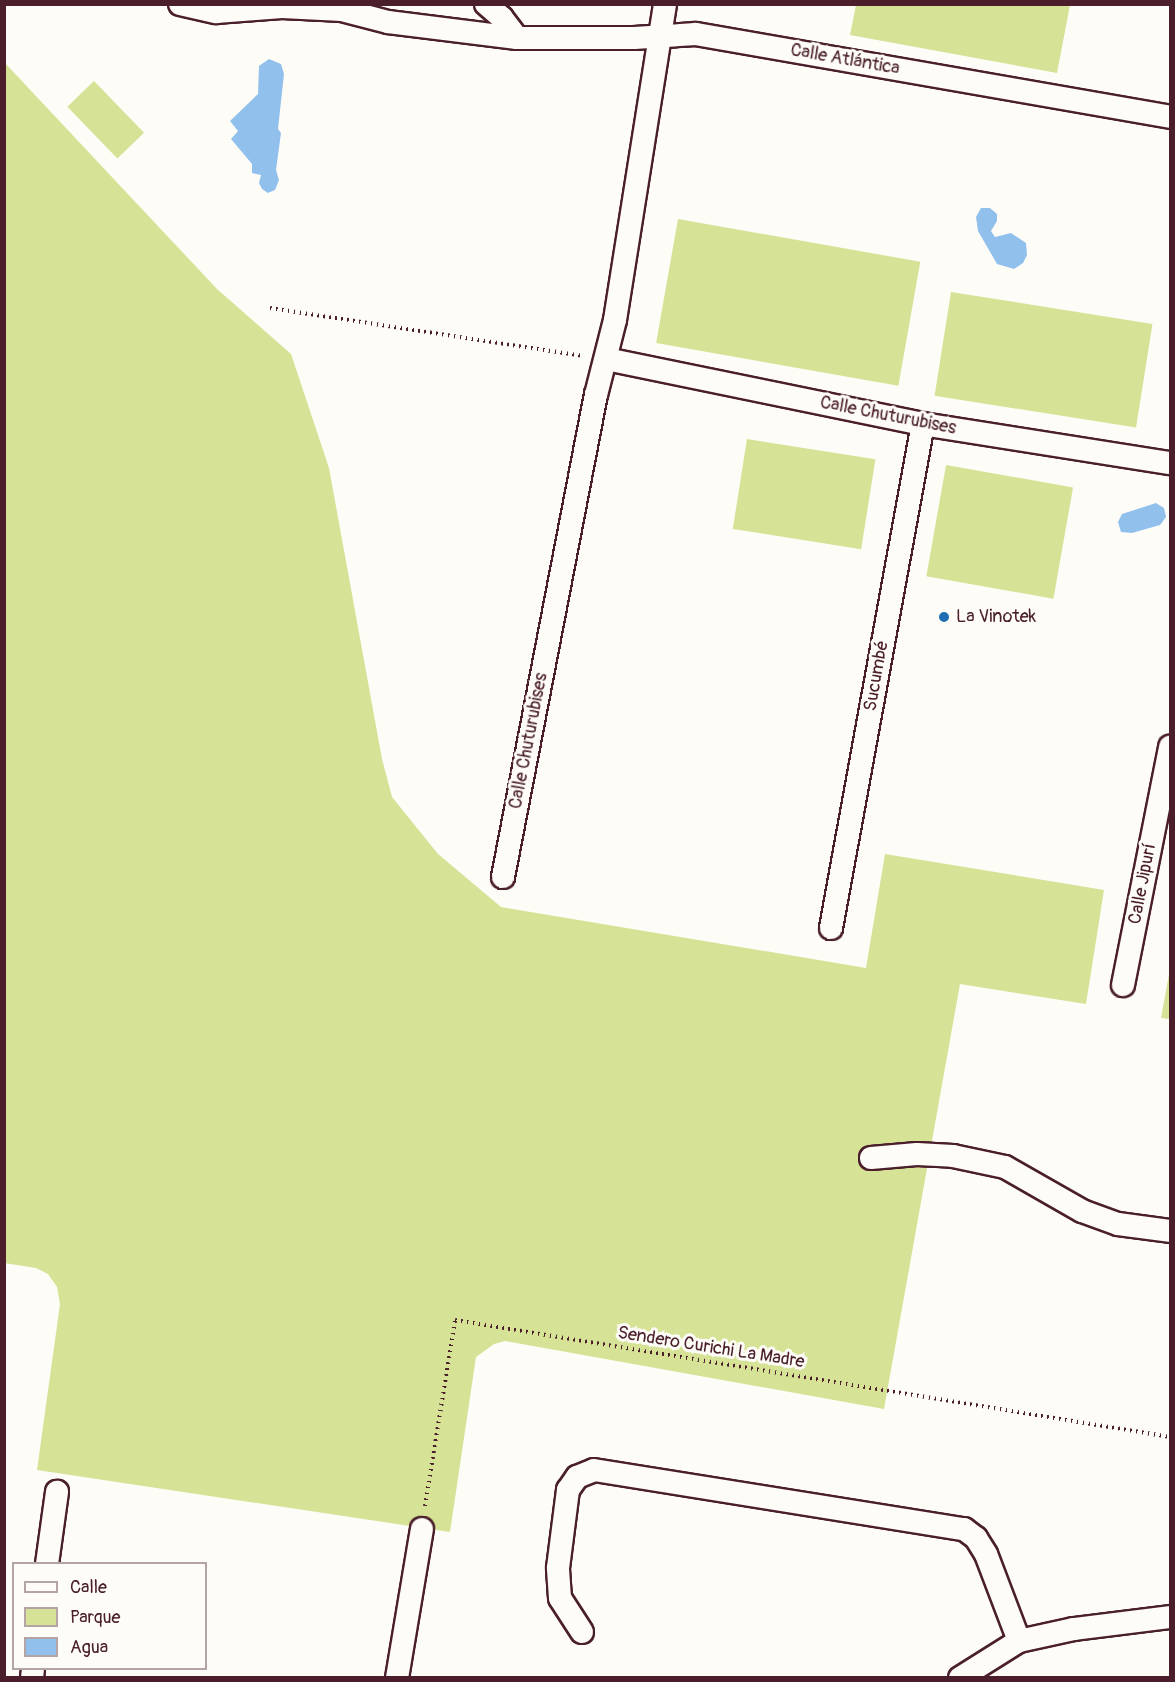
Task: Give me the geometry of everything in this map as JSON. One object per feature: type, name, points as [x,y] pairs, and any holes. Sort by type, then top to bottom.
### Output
[{"type":"street","name":"Calle Atlántica","points":[[180,4],[216,12],[282,6],[348,7],[388,22],[517,38],[696,34],[1170,117]]},
{"type":"street","points":[[486,4],[502,18],[517,38]]},
{"type":"street","name":"Calle Chuturubises","points":[[503,877],[593,407],[615,320],[665,4]]},
{"type":"street","name":"Calle Chuturubises","points":[[606,359],[923,424],[1170,464]]},
{"type":"street","name":"Sucumbé","points":[[831,928],[923,424]]},
{"type":"street","name":"Calle Jipurí","points":[[1123,985],[1170,747]]},
{"type":"street","points":[[872,1158],[917,1154],[953,1156],[1005,1167],[1082,1211],[1118,1224],[1170,1231]]},
{"type":"street","points":[[582,1632],[560,1598],[558,1568],[568,1490],[577,1477],[594,1470],[964,1529],[976,1538],[986,1554],[1019,1641]]},
{"type":"street","points":[[47,1562],[57,1492]]},
{"type":"street","points":[[397,1677],[422,1529]]},
{"type":"street","points":[[960,1677],[1019,1641],[1074,1629],[1170,1617]]},
{"type":"path","points":[[270,308],[606,359]]},
{"type":"path","name":"Sendero Curichi La Madre","points":[[422,1529],[455,1320],[1170,1437]]},
{"type":"green space","points":[[856,4],[1070,5],[1057,73],[850,35]]},
{"type":"green space","points":[[4,62],[217,289],[291,354],[329,468],[382,759],[392,797],[438,854],[501,907],[866,968],[885,854],[1104,890],[1086,1004],[960,984],[884,1409],[505,1341],[494,1344],[476,1357],[450,1532],[37,1470],[60,1304],[57,1287],[48,1274],[36,1268],[4,1263]]},
{"type":"green space","points":[[94,81],[144,133],[117,158],[67,107]]},
{"type":"green space","points":[[678,219],[920,262],[898,386],[656,343]]},
{"type":"green space","points":[[951,292],[1152,324],[1136,428],[935,396]]},
{"type":"green space","points":[[747,439],[875,459],[861,549],[733,529]]},
{"type":"green space","points":[[946,465],[1073,487],[1053,599],[926,576]]},
{"type":"green space","points":[[1170,969],[1170,1019],[1161,1018]]},
{"type":"water","points":[[269,59],[281,64],[284,74],[278,129],[281,133],[276,170],[279,180],[275,190],[268,193],[259,183],[261,175],[252,173],[252,164],[231,139],[238,131],[230,121],[258,94],[259,66]]},
{"type":"water","points":[[981,208],[990,208],[997,214],[997,221],[991,231],[995,237],[1011,233],[1026,243],[1027,255],[1023,263],[1014,269],[997,264],[978,231],[976,217]]},
{"type":"water","points":[[1156,503],[1164,508],[1166,517],[1160,525],[1132,533],[1121,532],[1118,522],[1122,514]]},
{"type":"place","name":"La Vinotek","points":[[944,617]]}]
